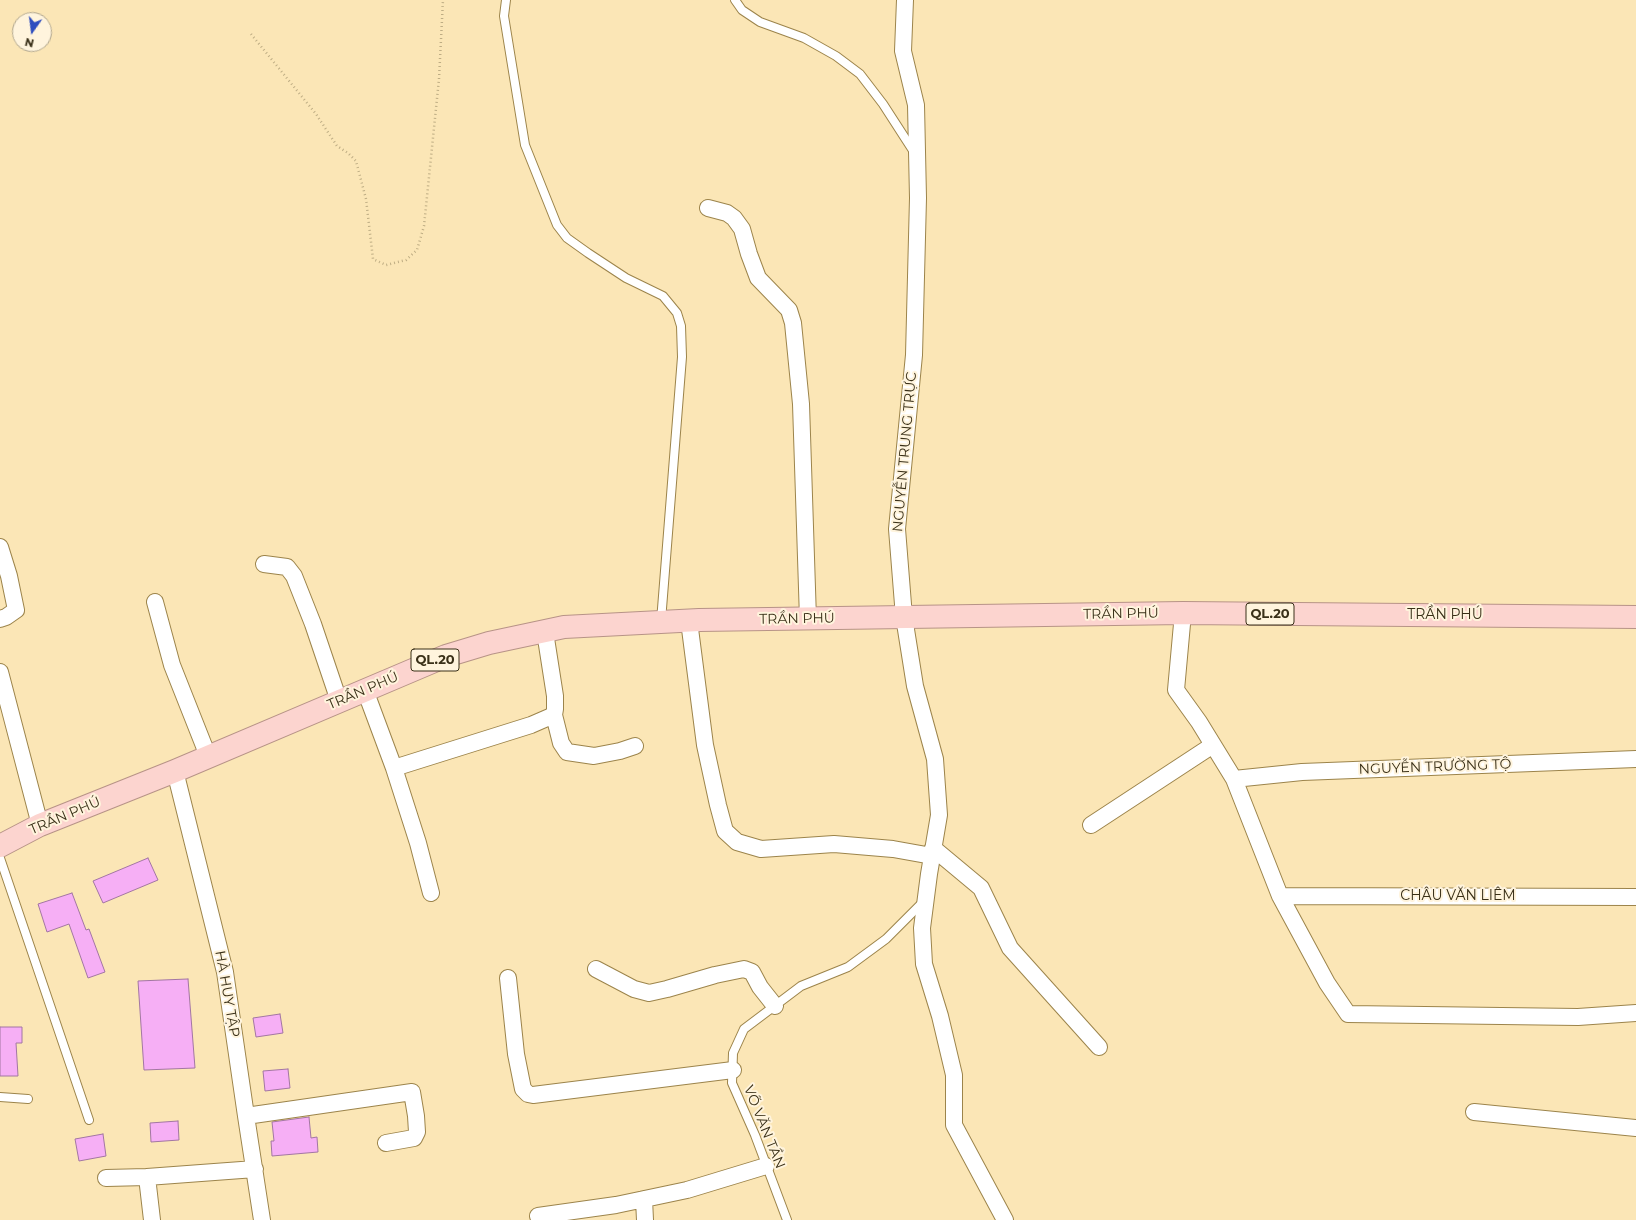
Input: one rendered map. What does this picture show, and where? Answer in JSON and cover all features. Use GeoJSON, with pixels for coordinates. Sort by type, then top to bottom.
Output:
{"type":"FeatureCollection","features":[{"type":"Feature","properties":{"kind":"highway","name":"TRẦN PHÚ"},"geometry":{"type":"LineString","coordinates":[[0,846],[40,825],[175,771],[446,656],[490,643],[564,627],[689,621],[1183,613],[1636,617]]}},
{"type":"Feature","properties":{"kind":"street","name":"NGUYỄN TRUNG TRỰC"},"geometry":{"type":"LineString","coordinates":[[905,0],[903,51],[916,105],[918,198],[914,355],[897,529],[904,617],[915,686],[935,759],[939,815],[932,852],[922,928],[924,964],[940,1016],[954,1075],[954,1125],[1005,1220]]}},
{"type":"Feature","properties":{"kind":"street"},"geometry":{"type":"LineString","coordinates":[[708,208],[727,213],[734,218],[742,229],[758,278],[789,310],[793,323],[801,404],[808,619]]}},
{"type":"Feature","properties":{"kind":"street"},"geometry":{"type":"LineString","coordinates":[[0,547],[9,576],[16,610],[0,619]]}},
{"type":"Feature","properties":{"kind":"street"},"geometry":{"type":"LineString","coordinates":[[264,564],[287,567],[294,576],[313,624],[339,701]]}},
{"type":"Feature","properties":{"kind":"street"},"geometry":{"type":"LineString","coordinates":[[154,602],[172,665],[208,756]]}},
{"type":"Feature","properties":{"kind":"street"},"geometry":{"type":"LineString","coordinates":[[1183,613],[1176,690],[1199,722],[1234,779],[1280,896],[1327,983],[1348,1014],[1578,1017],[1636,1013]]}},
{"type":"Feature","properties":{"kind":"street"},"geometry":{"type":"LineString","coordinates":[[689,621],[705,745],[725,831],[737,842],[761,849],[834,844],[932,852],[980,888],[1010,948],[1098,1048]]}},
{"type":"Feature","properties":{"kind":"street"},"geometry":{"type":"LineString","coordinates":[[545,632],[554,696],[554,715],[561,744],[567,752],[594,756],[620,751],[635,746]]}},
{"type":"Feature","properties":{"kind":"street"},"geometry":{"type":"LineString","coordinates":[[0,672],[40,825]]}},
{"type":"Feature","properties":{"kind":"street"},"geometry":{"type":"LineString","coordinates":[[365,690],[394,768],[418,843],[430,893]]}},
{"type":"Feature","properties":{"kind":"street"},"geometry":{"type":"LineString","coordinates":[[394,768],[531,725],[554,715]]}},
{"type":"Feature","properties":{"kind":"street"},"geometry":{"type":"LineString","coordinates":[[1091,825],[1213,745]]}},
{"type":"Feature","properties":{"kind":"street","name":"NGUYỄN TRƯỜNG TỘ"},"geometry":{"type":"LineString","coordinates":[[1234,779],[1302,772],[1636,759]]}},
{"type":"Feature","properties":{"kind":"street","name":"HÀ HUY TẬP"},"geometry":{"type":"LineString","coordinates":[[175,771],[226,972],[262,1220]]}},
{"type":"Feature","properties":{"kind":"street","name":"CHÂU VĂN LIÊM"},"geometry":{"type":"LineString","coordinates":[[1280,896],[1636,897]]}},
{"type":"Feature","properties":{"kind":"street"},"geometry":{"type":"LineString","coordinates":[[596,969],[634,990],[649,992],[667,989],[715,975],[744,969],[752,972],[760,987],[775,1006]]}},
{"type":"Feature","properties":{"kind":"street"},"geometry":{"type":"LineString","coordinates":[[508,978],[516,1054],[523,1089],[528,1094],[533,1095],[733,1070]]}},
{"type":"Feature","properties":{"kind":"street"},"geometry":{"type":"LineString","coordinates":[[246,1116],[412,1092],[417,1132],[414,1138],[386,1143]]}},
{"type":"Feature","properties":{"kind":"street"},"geometry":{"type":"LineString","coordinates":[[1474,1112],[1636,1128]]}},
{"type":"Feature","properties":{"kind":"street"},"geometry":{"type":"LineString","coordinates":[[538,1216],[616,1205],[687,1190],[766,1166]]}},
{"type":"Feature","properties":{"kind":"street"},"geometry":{"type":"LineString","coordinates":[[106,1178],[147,1177],[255,1169]]}},
{"type":"Feature","properties":{"kind":"street"},"geometry":{"type":"LineString","coordinates":[[147,1177],[152,1220]]}},
{"type":"Feature","properties":{"kind":"street"},"geometry":{"type":"LineString","coordinates":[[644,1199],[645,1220]]}},
{"type":"Feature","properties":{"kind":"lane"},"geometry":{"type":"LineString","coordinates":[[506,0],[504,16],[525,145],[557,225],[567,238],[588,253],[626,278],[663,296],[677,313],[681,326],[682,357],[661,622]]}},
{"type":"Feature","properties":{"kind":"lane"},"geometry":{"type":"LineString","coordinates":[[735,0],[742,10],[760,22],[804,38],[836,56],[860,74],[883,104],[917,156]]}},
{"type":"Feature","properties":{"kind":"lane"},"geometry":{"type":"LineString","coordinates":[[0,858],[89,1120]]}},
{"type":"Feature","properties":{"kind":"lane","name":"VÕ VĂN TẦN"},"geometry":{"type":"LineString","coordinates":[[787,1220],[732,1083],[733,1053],[744,1029],[801,986],[848,967],[886,939],[925,900]]}},
{"type":"Feature","properties":{"kind":"lane"},"geometry":{"type":"LineString","coordinates":[[0,1097],[28,1099]]}},
{"type":"Feature","properties":{"kind":"path"},"geometry":{"type":"LineString","coordinates":[[251,34],[316,114],[337,146],[348,153],[356,161],[366,199],[373,259],[386,265],[406,260],[417,250],[424,226],[439,79],[443,0]]}},
{"type":"Feature","properties":{"kind":"building"},"geometry":{"type":"Polygon","coordinates":[[[148,858],[158,880],[103,903],[93,881],[148,858]]]}},
{"type":"Feature","properties":{"kind":"building"},"geometry":{"type":"Polygon","coordinates":[[[72,893],[86,930],[89,929],[105,972],[88,978],[69,924],[47,932],[38,904],[72,893]]]}},
{"type":"Feature","properties":{"kind":"building"},"geometry":{"type":"Polygon","coordinates":[[[188,979],[195,1068],[144,1070],[138,981],[188,979]]]}},
{"type":"Feature","properties":{"kind":"building"},"geometry":{"type":"Polygon","coordinates":[[[280,1014],[283,1033],[256,1037],[253,1018],[280,1014]]]}},
{"type":"Feature","properties":{"kind":"building"},"geometry":{"type":"Polygon","coordinates":[[[0,1027],[22,1027],[22,1043],[16,1043],[18,1076],[0,1076],[0,1027]]]}},
{"type":"Feature","properties":{"kind":"building"},"geometry":{"type":"Polygon","coordinates":[[[288,1069],[290,1088],[265,1091],[263,1071],[288,1069]]]}},
{"type":"Feature","properties":{"kind":"building"},"geometry":{"type":"Polygon","coordinates":[[[309,1117],[311,1138],[317,1137],[318,1152],[272,1156],[271,1141],[274,1141],[272,1122],[309,1117]]]}},
{"type":"Feature","properties":{"kind":"building"},"geometry":{"type":"Polygon","coordinates":[[[178,1121],[179,1140],[151,1142],[150,1123],[178,1121]]]}},
{"type":"Feature","properties":{"kind":"building"},"geometry":{"type":"Polygon","coordinates":[[[103,1134],[106,1156],[79,1161],[75,1139],[103,1134]]]}}]}
